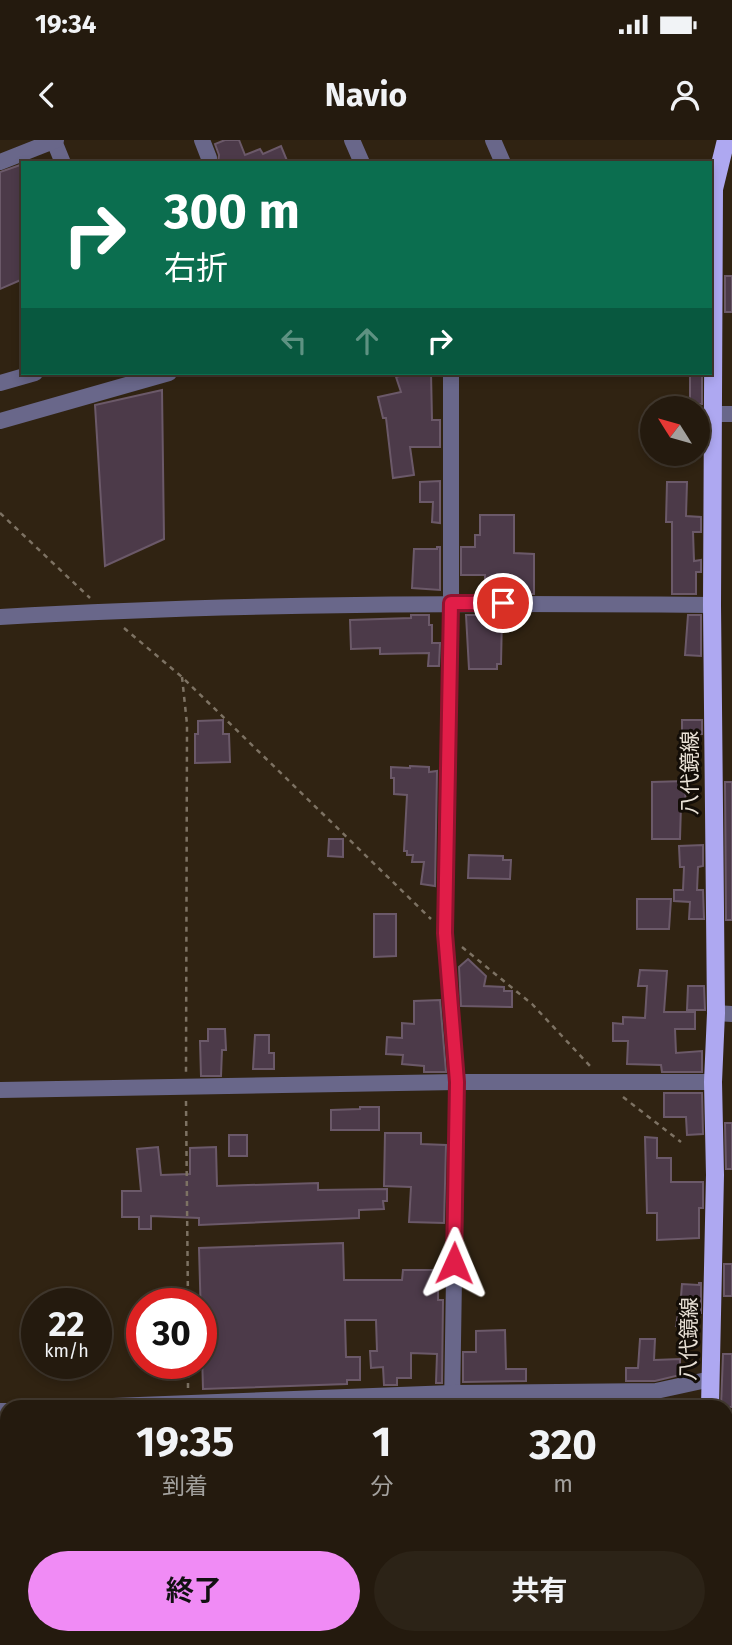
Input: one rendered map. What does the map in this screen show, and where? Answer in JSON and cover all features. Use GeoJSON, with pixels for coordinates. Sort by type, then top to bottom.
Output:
{"type":"FeatureCollection","features":[{"type":"Feature","properties":{"kind":"main road","name":"八代鏡線"},"geometry":{"type":"LineString","coordinates":[[710,1400],[715,1175],[713,1082],[724,1013],[712,605],[712,189],[726,140]]}},
{"type":"Feature","properties":{"kind":"street"},"geometry":{"type":"LineString","coordinates":[[0,162],[53,140],[62,161]]}},
{"type":"Feature","properties":{"kind":"street"},"geometry":{"type":"LineString","coordinates":[[202,140],[209,158]]}},
{"type":"Feature","properties":{"kind":"street"},"geometry":{"type":"LineString","coordinates":[[352,140],[361,161]]}},
{"type":"Feature","properties":{"kind":"street"},"geometry":{"type":"LineString","coordinates":[[493,140],[502,161]]}},
{"type":"Feature","properties":{"kind":"street"},"geometry":{"type":"LineString","coordinates":[[0,383],[28,375]]}},
{"type":"Feature","properties":{"kind":"street"},"geometry":{"type":"LineString","coordinates":[[0,421],[162,375]]}},
{"type":"Feature","properties":{"kind":"street"},"geometry":{"type":"LineString","coordinates":[[451,375],[451,603],[445,933],[457,1082],[452,1400],[656,1391],[710,1379]]}},
{"type":"Feature","properties":{"kind":"street"},"geometry":{"type":"LineString","coordinates":[[712,414],[732,414]]}},
{"type":"Feature","properties":{"kind":"street"},"geometry":{"type":"LineString","coordinates":[[0,617],[104,611],[451,603],[712,605]]}},
{"type":"Feature","properties":{"kind":"street"},"geometry":{"type":"LineString","coordinates":[[0,1090],[457,1082],[713,1082]]}},
{"type":"Feature","properties":{"kind":"path"},"geometry":{"type":"LineString","coordinates":[[0,513],[104,611]]}},
{"type":"Feature","properties":{"kind":"path"},"geometry":{"type":"LineString","coordinates":[[124,627],[182,677],[445,933],[532,1004],[605,1083],[681,1142]]}},
{"type":"Feature","properties":{"kind":"path"},"geometry":{"type":"LineString","coordinates":[[182,677],[187,724],[188,1288]]}},
{"type":"Feature","properties":{"kind":"path"},"geometry":{"type":"LineString","coordinates":[[188,1379],[188,1400]]}},
{"type":"Feature","properties":{"kind":"building"},"geometry":{"type":"Polygon","coordinates":[[[225,140],[239,140],[245,155],[260,149],[263,154],[281,146],[287,161],[218,161],[215,144],[225,140]]]}},
{"type":"Feature","properties":{"kind":"building"},"geometry":{"type":"Polygon","coordinates":[[[21,165],[21,280],[0,289],[0,172],[21,165]]]}},
{"type":"Feature","properties":{"kind":"building"},"geometry":{"type":"Polygon","coordinates":[[[725,276],[732,276],[732,312],[725,312],[725,276]]]}},
{"type":"Feature","properties":{"kind":"building"},"geometry":{"type":"Polygon","coordinates":[[[431,375],[432,420],[440,420],[440,447],[410,447],[414,475],[393,478],[386,418],[383,418],[378,397],[401,392],[396,377],[431,375]]]}},
{"type":"Feature","properties":{"kind":"building"},"geometry":{"type":"Polygon","coordinates":[[[690,375],[702,375],[702,396],[690,396],[690,375]]]}},
{"type":"Feature","properties":{"kind":"building"},"geometry":{"type":"Polygon","coordinates":[[[162,390],[164,539],[105,566],[95,405],[162,390]]]}},
{"type":"Feature","properties":{"kind":"building"},"geometry":{"type":"Polygon","coordinates":[[[440,481],[440,523],[432,522],[433,502],[420,502],[420,482],[440,481]]]}},
{"type":"Feature","properties":{"kind":"building"},"geometry":{"type":"Polygon","coordinates":[[[667,482],[687,482],[686,516],[701,517],[701,532],[693,532],[694,561],[701,560],[701,572],[696,572],[696,594],[672,594],[672,522],[666,522],[667,482]]]}},
{"type":"Feature","properties":{"kind":"building"},"geometry":{"type":"Polygon","coordinates":[[[480,515],[514,515],[514,553],[534,554],[534,594],[485,594],[485,575],[461,575],[461,547],[475,547],[475,535],[480,535],[480,515]]]}},
{"type":"Feature","properties":{"kind":"building"},"geometry":{"type":"Polygon","coordinates":[[[440,547],[440,590],[412,588],[414,549],[440,547]]]}},
{"type":"Feature","properties":{"kind":"building"},"geometry":{"type":"Polygon","coordinates":[[[411,615],[429,615],[432,643],[440,643],[439,666],[428,666],[429,653],[380,654],[380,648],[351,649],[350,620],[411,618],[411,615]]]}},
{"type":"Feature","properties":{"kind":"building"},"geometry":{"type":"Polygon","coordinates":[[[466,615],[502,615],[501,664],[497,664],[497,669],[469,669],[466,615]]]}},
{"type":"Feature","properties":{"kind":"building"},"geometry":{"type":"Polygon","coordinates":[[[688,615],[701,615],[701,656],[685,655],[688,615]]]}},
{"type":"Feature","properties":{"kind":"building"},"geometry":{"type":"Polygon","coordinates":[[[223,720],[223,734],[229,734],[230,762],[195,763],[198,721],[223,720]]]}},
{"type":"Feature","properties":{"kind":"building"},"geometry":{"type":"Polygon","coordinates":[[[682,720],[702,720],[702,734],[682,734],[682,720]]]}},
{"type":"Feature","properties":{"kind":"building"},"geometry":{"type":"Polygon","coordinates":[[[391,767],[429,767],[429,772],[437,771],[435,886],[421,884],[424,862],[412,862],[413,855],[407,855],[407,851],[404,851],[407,795],[394,794],[391,767]]]}},
{"type":"Feature","properties":{"kind":"building"},"geometry":{"type":"Polygon","coordinates":[[[686,781],[685,805],[681,805],[680,839],[652,839],[652,782],[686,781]]]}},
{"type":"Feature","properties":{"kind":"building"},"geometry":{"type":"Polygon","coordinates":[[[725,782],[732,782],[732,920],[726,920],[725,782]]]}},
{"type":"Feature","properties":{"kind":"building"},"geometry":{"type":"Polygon","coordinates":[[[329,839],[343,839],[343,857],[328,856],[329,839]]]}},
{"type":"Feature","properties":{"kind":"building"},"geometry":{"type":"Polygon","coordinates":[[[703,845],[703,866],[698,867],[697,890],[703,890],[704,919],[689,919],[690,902],[674,901],[674,890],[683,890],[684,867],[680,867],[679,846],[703,845]]]}},
{"type":"Feature","properties":{"kind":"building"},"geometry":{"type":"Polygon","coordinates":[[[469,855],[503,856],[503,860],[511,860],[510,879],[468,878],[469,855]]]}},
{"type":"Feature","properties":{"kind":"building"},"geometry":{"type":"Polygon","coordinates":[[[637,899],[671,899],[669,929],[637,929],[637,899]]]}},
{"type":"Feature","properties":{"kind":"building"},"geometry":{"type":"Polygon","coordinates":[[[374,914],[396,914],[396,956],[374,957],[374,914]]]}},
{"type":"Feature","properties":{"kind":"building"},"geometry":{"type":"Polygon","coordinates":[[[468,959],[486,976],[484,986],[504,987],[504,991],[512,991],[512,1007],[461,1006],[459,967],[468,959]]]}},
{"type":"Feature","properties":{"kind":"building"},"geometry":{"type":"Polygon","coordinates":[[[640,970],[667,971],[664,1012],[695,1012],[695,1029],[675,1029],[676,1053],[702,1051],[702,1072],[662,1072],[661,1065],[627,1064],[628,1041],[613,1041],[613,1023],[623,1024],[623,1017],[645,1018],[647,986],[638,986],[640,970]]]}},
{"type":"Feature","properties":{"kind":"building"},"geometry":{"type":"Polygon","coordinates":[[[688,986],[704,986],[705,1010],[687,1010],[688,986]]]}},
{"type":"Feature","properties":{"kind":"building"},"geometry":{"type":"Polygon","coordinates":[[[440,1000],[446,1072],[424,1072],[424,1066],[402,1064],[403,1055],[386,1054],[387,1037],[402,1038],[402,1023],[414,1024],[414,1001],[440,1000]]]}},
{"type":"Feature","properties":{"kind":"building"},"geometry":{"type":"Polygon","coordinates":[[[208,1029],[225,1029],[226,1050],[222,1050],[221,1076],[201,1076],[200,1041],[208,1041],[208,1029]]]}},
{"type":"Feature","properties":{"kind":"building"},"geometry":{"type":"Polygon","coordinates":[[[255,1035],[269,1035],[269,1053],[274,1053],[274,1069],[253,1069],[255,1035]]]}},
{"type":"Feature","properties":{"kind":"building"},"geometry":{"type":"Polygon","coordinates":[[[664,1093],[702,1093],[703,1134],[687,1135],[686,1117],[664,1117],[664,1093]]]}},
{"type":"Feature","properties":{"kind":"building"},"geometry":{"type":"Polygon","coordinates":[[[379,1107],[379,1130],[331,1130],[331,1110],[379,1107]]]}},
{"type":"Feature","properties":{"kind":"building"},"geometry":{"type":"Polygon","coordinates":[[[725,1123],[732,1123],[732,1169],[726,1169],[725,1123]]]}},
{"type":"Feature","properties":{"kind":"building"},"geometry":{"type":"Polygon","coordinates":[[[385,1133],[421,1133],[421,1144],[446,1145],[444,1223],[409,1222],[411,1187],[384,1186],[385,1133]]]}},
{"type":"Feature","properties":{"kind":"building"},"geometry":{"type":"Polygon","coordinates":[[[229,1135],[247,1135],[247,1156],[229,1156],[229,1135]]]}},
{"type":"Feature","properties":{"kind":"building"},"geometry":{"type":"Polygon","coordinates":[[[645,1137],[657,1138],[657,1158],[671,1158],[671,1182],[703,1182],[703,1208],[699,1208],[699,1238],[657,1240],[657,1213],[647,1213],[645,1137]]]}},
{"type":"Feature","properties":{"kind":"building"},"geometry":{"type":"Polygon","coordinates":[[[158,1147],[161,1175],[190,1174],[190,1148],[216,1147],[217,1186],[318,1183],[318,1190],[387,1189],[387,1201],[383,1201],[384,1209],[359,1210],[359,1218],[199,1225],[199,1218],[151,1216],[151,1229],[139,1229],[139,1217],[122,1217],[122,1191],[141,1191],[137,1149],[158,1147]]]}},
{"type":"Feature","properties":{"kind":"building"},"geometry":{"type":"Polygon","coordinates":[[[343,1243],[344,1280],[402,1280],[403,1270],[438,1270],[438,1300],[443,1300],[442,1383],[436,1383],[437,1354],[411,1353],[411,1378],[397,1378],[397,1385],[384,1385],[383,1367],[371,1368],[370,1351],[377,1351],[376,1320],[345,1320],[346,1357],[360,1357],[360,1380],[347,1380],[347,1384],[203,1389],[203,1379],[217,1379],[217,1288],[200,1288],[199,1248],[343,1243]]]}},
{"type":"Feature","properties":{"kind":"building"},"geometry":{"type":"Polygon","coordinates":[[[724,1264],[732,1264],[732,1296],[724,1296],[724,1264]]]}},
{"type":"Feature","properties":{"kind":"building"},"geometry":{"type":"Polygon","coordinates":[[[699,1283],[701,1313],[691,1312],[689,1327],[676,1326],[682,1284],[699,1283]]]}},
{"type":"Feature","properties":{"kind":"building"},"geometry":{"type":"Polygon","coordinates":[[[505,1330],[506,1369],[526,1369],[526,1381],[463,1382],[463,1352],[476,1352],[476,1331],[505,1330]]]}},
{"type":"Feature","properties":{"kind":"building"},"geometry":{"type":"Polygon","coordinates":[[[640,1339],[655,1339],[654,1360],[680,1359],[680,1375],[655,1381],[626,1381],[626,1368],[638,1368],[640,1339]]]}},
{"type":"Feature","properties":{"kind":"building"},"geometry":{"type":"Polygon","coordinates":[[[723,1354],[732,1354],[732,1400],[721,1400],[723,1354]]]}},
{"type":"Feature","properties":{"kind":"route"},"geometry":{"type":"LineString","coordinates":[[454,1263],[457,1082],[445,933],[451,603],[503,603]]}}]}
